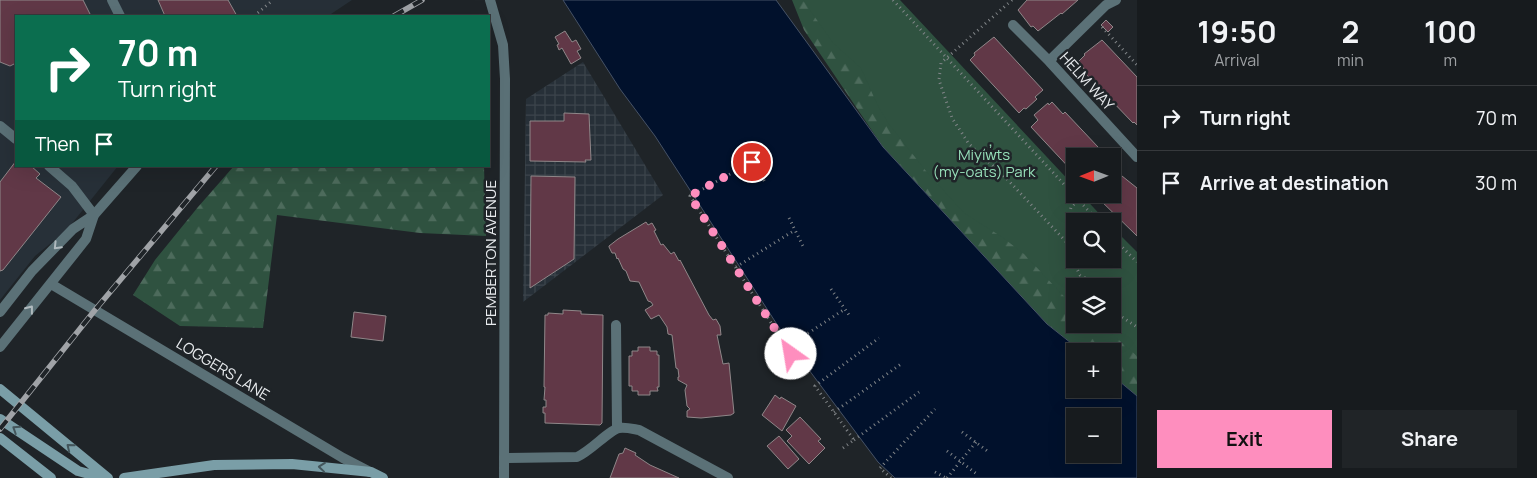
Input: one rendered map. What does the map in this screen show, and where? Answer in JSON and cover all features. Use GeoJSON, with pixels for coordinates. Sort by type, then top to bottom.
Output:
{"type":"FeatureCollection","features":[{"type":"Feature","properties":{"kind":"street"},"geometry":{"type":"LineString","coordinates":[[112,0],[120,15]]}},
{"type":"Feature","properties":{"kind":"street","name":"PEMBERTON AVENUE"},"geometry":{"type":"LineString","coordinates":[[490,0],[503,44],[505,79],[504,478]]}},
{"type":"Feature","properties":{"kind":"street"},"geometry":{"type":"LineString","coordinates":[[1048,61],[1106,5],[1116,0]]}},
{"type":"Feature","properties":{"kind":"street","name":"HELM WAY"},"geometry":{"type":"LineString","coordinates":[[1013,25],[1137,157]]}},
{"type":"Feature","properties":{"kind":"street"},"geometry":{"type":"LineString","coordinates":[[0,126],[15,138]]}},
{"type":"Feature","properties":{"kind":"street"},"geometry":{"type":"LineString","coordinates":[[50,167],[72,186],[94,215]]}},
{"type":"Feature","properties":{"kind":"street"},"geometry":{"type":"LineString","coordinates":[[0,312],[32,271],[73,229],[94,215],[136,167]]}},
{"type":"Feature","properties":{"kind":"street"},"geometry":{"type":"LineString","coordinates":[[0,347],[86,239],[94,215]]}},
{"type":"Feature","properties":{"kind":"street","name":"LOGGERS LANE"},"geometry":{"type":"LineString","coordinates":[[51,284],[343,458],[383,478]]}},
{"type":"Feature","properties":{"kind":"street"},"geometry":{"type":"LineString","coordinates":[[616,325],[617,428]]}},
{"type":"Feature","properties":{"kind":"street"},"geometry":{"type":"LineString","coordinates":[[0,389],[108,478]]}},
{"type":"Feature","properties":{"kind":"street"},"geometry":{"type":"LineString","coordinates":[[0,419],[78,471],[104,478]]}},
{"type":"Feature","properties":{"kind":"street"},"geometry":{"type":"LineString","coordinates":[[504,458],[578,457],[586,453],[617,428],[639,430],[728,478]]}},
{"type":"Feature","properties":{"kind":"street"},"geometry":{"type":"LineString","coordinates":[[0,438],[51,478]]}},
{"type":"Feature","properties":{"kind":"street"},"geometry":{"type":"LineString","coordinates":[[124,478],[214,465],[292,464],[370,472]]}},
{"type":"Feature","properties":{"kind":"path"},"geometry":{"type":"LineString","coordinates":[[255,15],[273,0]]}},
{"type":"Feature","properties":{"kind":"path"},"geometry":{"type":"LineString","coordinates":[[893,0],[1066,187]]}},
{"type":"Feature","properties":{"kind":"path"},"geometry":{"type":"LineString","coordinates":[[1012,0],[941,63],[939,80],[952,118],[969,144],[1006,178],[1066,242]]}},
{"type":"Feature","properties":{"kind":"path"},"geometry":{"type":"LineString","coordinates":[[1099,24],[1137,65]]}},
{"type":"Feature","properties":{"kind":"path"},"geometry":{"type":"LineString","coordinates":[[749,154],[766,184]]}},
{"type":"Feature","properties":{"kind":"path"},"geometry":{"type":"LineString","coordinates":[[752,162],[690,196],[791,354],[777,364]]}},
{"type":"Feature","properties":{"kind":"path"},"geometry":{"type":"LineString","coordinates":[[1081,203],[1090,213]]}},
{"type":"Feature","properties":{"kind":"path"},"geometry":{"type":"LineString","coordinates":[[789,218],[804,248]]}},
{"type":"Feature","properties":{"kind":"path"},"geometry":{"type":"LineString","coordinates":[[736,267],[795,230]]}},
{"type":"Feature","properties":{"kind":"path"},"geometry":{"type":"LineString","coordinates":[[1121,246],[1137,262]]}},
{"type":"Feature","properties":{"kind":"path"},"geometry":{"type":"LineString","coordinates":[[1077,268],[1080,275],[1085,278]]}},
{"type":"Feature","properties":{"kind":"path"},"geometry":{"type":"LineString","coordinates":[[831,289],[849,315]]}},
{"type":"Feature","properties":{"kind":"path"},"geometry":{"type":"LineString","coordinates":[[787,347],[844,309]]}},
{"type":"Feature","properties":{"kind":"path"},"geometry":{"type":"LineString","coordinates":[[1121,315],[1137,327]]}},
{"type":"Feature","properties":{"kind":"path"},"geometry":{"type":"LineString","coordinates":[[854,440],[815,386],[879,338]]}},
{"type":"Feature","properties":{"kind":"path"},"geometry":{"type":"LineString","coordinates":[[834,412],[901,364]]}},
{"type":"Feature","properties":{"kind":"path"},"geometry":{"type":"LineString","coordinates":[[843,448],[919,392]]}},
{"type":"Feature","properties":{"kind":"path"},"geometry":{"type":"LineString","coordinates":[[891,478],[880,468],[935,409]]}},
{"type":"Feature","properties":{"kind":"path"},"geometry":{"type":"LineString","coordinates":[[962,432],[990,453]]}},
{"type":"Feature","properties":{"kind":"path"},"geometry":{"type":"LineString","coordinates":[[935,472],[946,478],[976,442]]}},
{"type":"Feature","properties":{"kind":"path"},"geometry":{"type":"LineString","coordinates":[[947,451],[978,475]]}},
{"type":"Feature","properties":{"kind":"shaded area"},"geometry":{"type":"Polygon","coordinates":[[[0,0],[352,0],[330,15],[15,15],[15,167],[117,167],[66,231],[35,256],[0,300],[0,0]]]}},
{"type":"Feature","properties":{"kind":"shaded area"},"geometry":{"type":"Polygon","coordinates":[[[583,62],[663,195],[523,302],[526,99],[583,62]]]}},
{"type":"Feature","properties":{"kind":"green space"},"geometry":{"type":"Polygon","coordinates":[[[792,0],[809,0],[1068,278],[1066,278],[1066,333],[1118,333],[1137,354],[1137,396],[1121,383],[1121,343],[1071,343],[1047,324],[883,147],[804,30],[792,0]]]}},
{"type":"Feature","properties":{"kind":"green space","name":"Miyíw̓ts (my-oats) Park"},"geometry":{"type":"Polygon","coordinates":[[[803,0],[900,0],[1066,177],[1066,203],[1089,203],[1099,213],[1066,213],[1066,268],[1121,268],[1121,236],[1137,252],[1137,356],[1111,333],[1121,333],[1121,278],[1066,278],[1066,298],[1024,254],[1002,237],[964,213],[926,171],[888,123],[877,104],[861,68],[833,43],[803,0]]]}},
{"type":"Feature","properties":{"kind":"green space"},"geometry":{"type":"Polygon","coordinates":[[[233,167],[484,167],[486,236],[420,233],[277,215],[263,328],[180,326],[133,295],[155,260],[233,167]]]}},
{"type":"Feature","properties":{"kind":"water"},"geometry":{"type":"Polygon","coordinates":[[[563,0],[776,0],[883,147],[1047,324],[1071,343],[1066,343],[1066,398],[1121,398],[1121,383],[1137,396],[1137,478],[895,478],[878,462],[791,346],[655,136],[620,89],[563,0]]]}},
{"type":"Feature","properties":{"kind":"building"},"geometry":{"type":"Polygon","coordinates":[[[0,0],[83,0],[90,15],[15,15],[15,64],[10,66],[0,62],[0,0]]]}},
{"type":"Feature","properties":{"kind":"building"},"geometry":{"type":"Polygon","coordinates":[[[158,0],[228,0],[236,15],[165,15],[158,0]]]}},
{"type":"Feature","properties":{"kind":"building"},"geometry":{"type":"Polygon","coordinates":[[[1027,0],[1078,0],[1038,31],[1033,26],[1031,27],[1018,10],[1027,0]]]}},
{"type":"Feature","properties":{"kind":"building"},"geometry":{"type":"Polygon","coordinates":[[[1106,20],[1113,27],[1108,32],[1101,25],[1106,20]]]}},
{"type":"Feature","properties":{"kind":"building"},"geometry":{"type":"Polygon","coordinates":[[[565,31],[572,42],[576,40],[581,49],[577,51],[581,58],[571,64],[562,48],[559,50],[557,45],[559,44],[555,37],[565,31]]]}},
{"type":"Feature","properties":{"kind":"building"},"geometry":{"type":"Polygon","coordinates":[[[994,37],[1043,90],[1035,97],[1037,99],[1019,113],[970,60],[975,55],[974,53],[994,37]]]}},
{"type":"Feature","properties":{"kind":"building"},"geometry":{"type":"Polygon","coordinates":[[[1102,40],[1137,77],[1137,125],[1083,71],[1085,70],[1078,62],[1084,54],[1102,40]]]}},
{"type":"Feature","properties":{"kind":"building"},"geometry":{"type":"Polygon","coordinates":[[[1052,102],[1063,114],[1065,112],[1098,147],[1066,148],[1066,164],[1031,127],[1038,120],[1034,115],[1048,103],[1049,105],[1052,102]]]}},
{"type":"Feature","properties":{"kind":"building"},"geometry":{"type":"Polygon","coordinates":[[[564,113],[589,114],[591,160],[585,160],[586,162],[530,161],[530,121],[564,121],[564,113]]]}},
{"type":"Feature","properties":{"kind":"building"},"geometry":{"type":"Polygon","coordinates":[[[15,162],[15,167],[32,167],[40,174],[36,178],[61,197],[3,270],[0,271],[0,182],[15,162]]]}},
{"type":"Feature","properties":{"kind":"building"},"geometry":{"type":"Polygon","coordinates":[[[1121,175],[1137,188],[1137,236],[1121,220],[1121,213],[1113,213],[1103,203],[1121,203],[1121,175]]]}},
{"type":"Feature","properties":{"kind":"building"},"geometry":{"type":"Polygon","coordinates":[[[531,176],[575,177],[574,259],[530,288],[531,176]]]}},
{"type":"Feature","properties":{"kind":"building"},"geometry":{"type":"Polygon","coordinates":[[[646,222],[648,225],[652,223],[661,245],[663,244],[671,254],[674,252],[680,260],[709,315],[713,320],[716,319],[720,326],[721,335],[717,335],[723,364],[729,363],[734,413],[731,415],[701,418],[687,417],[687,411],[690,409],[687,406],[685,390],[687,385],[678,380],[672,335],[668,334],[667,327],[659,315],[651,319],[645,310],[653,305],[648,301],[639,282],[630,281],[615,253],[612,253],[609,247],[618,239],[646,222]]]}},
{"type":"Feature","properties":{"kind":"building"},"geometry":{"type":"Polygon","coordinates":[[[563,310],[581,311],[581,314],[603,315],[602,423],[600,425],[545,423],[543,407],[546,407],[546,400],[544,400],[545,315],[548,315],[548,313],[563,314],[563,310]]]}},
{"type":"Feature","properties":{"kind":"building"},"geometry":{"type":"Polygon","coordinates":[[[354,312],[386,316],[383,341],[351,337],[354,312]]]}},
{"type":"Feature","properties":{"kind":"building"},"geometry":{"type":"Polygon","coordinates":[[[638,347],[650,347],[650,351],[657,351],[657,355],[659,355],[659,387],[657,387],[658,391],[650,391],[650,395],[638,395],[638,391],[632,391],[632,386],[629,386],[629,356],[632,356],[632,351],[638,351],[638,347]]]}},
{"type":"Feature","properties":{"kind":"building"},"geometry":{"type":"Polygon","coordinates":[[[775,395],[796,406],[782,431],[762,415],[775,395]]]}},
{"type":"Feature","properties":{"kind":"building"},"geometry":{"type":"Polygon","coordinates":[[[800,417],[821,439],[818,441],[825,448],[809,464],[787,441],[792,436],[786,430],[800,417]]]}},
{"type":"Feature","properties":{"kind":"building"},"geometry":{"type":"Polygon","coordinates":[[[779,436],[799,459],[788,469],[767,446],[779,436]]]}},
{"type":"Feature","properties":{"kind":"building"},"geometry":{"type":"Polygon","coordinates":[[[625,448],[636,453],[635,455],[650,465],[679,478],[610,478],[619,454],[623,453],[625,448]]]}},
{"type":"Feature","properties":{"kind":"railway"},"geometry":{"type":"LineString","coordinates":[[396,15],[422,0]]}},
{"type":"Feature","properties":{"kind":"railway"},"geometry":{"type":"LineString","coordinates":[[0,429],[95,310],[215,167]]}},
{"type":"Feature","properties":{"kind":"route"},"geometry":{"type":"LineString","coordinates":[[752,162],[690,196],[791,354]]}}]}
